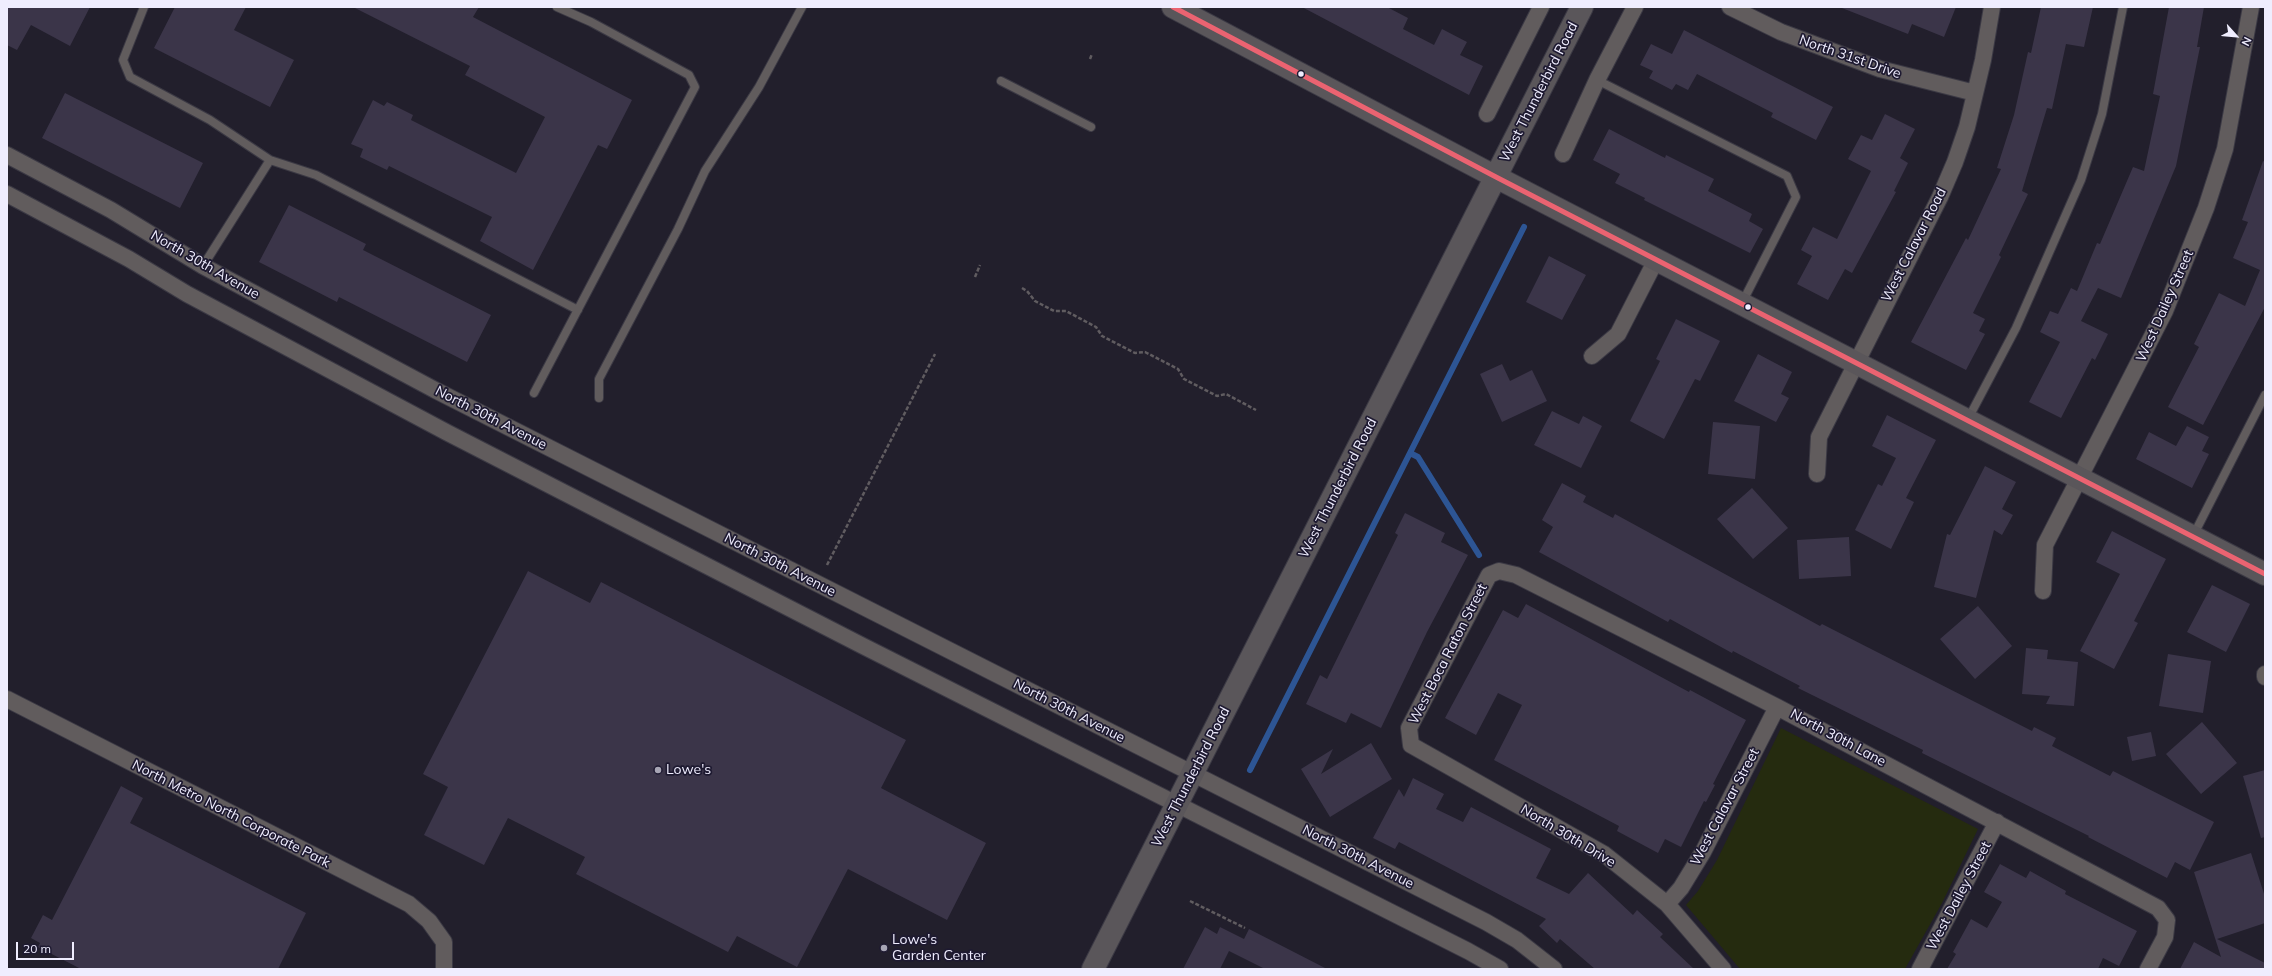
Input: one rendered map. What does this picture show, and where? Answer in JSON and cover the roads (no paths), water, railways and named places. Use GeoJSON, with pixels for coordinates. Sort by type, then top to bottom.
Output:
{"type":"FeatureCollection","features":[{"type":"Feature","properties":{"kind":"street"},"geometry":{"type":"LineString","coordinates":[[1173,7],[1496,177],[1657,258],[2265,574]]}},
{"type":"Feature","properties":{"kind":"street"},"geometry":{"type":"LineString","coordinates":[[1487,114],[1541,7]]}},
{"type":"Feature","properties":{"kind":"street","name":"West Thunderbird Road"},"geometry":{"type":"LineString","coordinates":[[1093,969],[1582,7]]}},
{"type":"Feature","properties":{"kind":"street"},"geometry":{"type":"LineString","coordinates":[[1563,154],[1597,80],[1634,7]]}},
{"type":"Feature","properties":{"kind":"street","name":"North 31st Drive"},"geometry":{"type":"LineString","coordinates":[[1730,7],[1781,32],[1880,69],[1975,94]]}},
{"type":"Feature","properties":{"kind":"street","name":"West Calavar Road"},"geometry":{"type":"LineString","coordinates":[[1817,474],[1819,436],[1855,362],[1940,197],[1957,155],[1975,94],[1992,7]]}},
{"type":"Feature","properties":{"kind":"street","name":"West Dailey Street"},"geometry":{"type":"LineString","coordinates":[[2043,590],[2045,545],[2165,311],[2199,228],[2226,149],[2251,7]]}},
{"type":"Feature","properties":{"kind":"street","name":"North 30th Avenue"},"geometry":{"type":"LineString","coordinates":[[7,155],[111,210],[203,266],[434,390],[1486,922],[1517,940],[1554,969]]}},
{"type":"Feature","properties":{"kind":"street"},"geometry":{"type":"LineString","coordinates":[[7,194],[129,259],[187,294],[448,432],[863,646],[1468,950],[1500,969]]}},
{"type":"Feature","properties":{"kind":"street"},"geometry":{"type":"LineString","coordinates":[[1592,356],[1618,334],[1657,258]]}},
{"type":"Feature","properties":{"kind":"street","name":"North 30th Lane"},"geometry":{"type":"LineString","coordinates":[[1499,571],[1516,574],[1777,706],[2158,908],[2167,920],[2165,937],[2148,969]]}},
{"type":"Feature","properties":{"kind":"street","name":"West Boca Raton Street"},"geometry":{"type":"LineString","coordinates":[[1410,745],[1409,728],[1489,575],[1499,571]]}},
{"type":"Feature","properties":{"kind":"street","name":"North Metro North Corporate Park"},"geometry":{"type":"LineString","coordinates":[[7,700],[408,904],[429,921],[444,942],[444,969]]}},
{"type":"Feature","properties":{"kind":"street","name":"West Calavar Street"},"geometry":{"type":"LineString","coordinates":[[1667,904],[1681,888],[1703,852],[1777,706]]}},
{"type":"Feature","properties":{"kind":"street","name":"North 30th Drive"},"geometry":{"type":"LineString","coordinates":[[1410,745],[1604,854],[1667,904],[1723,969]]}},
{"type":"Feature","properties":{"kind":"street","name":"West Dailey Street"},"geometry":{"type":"LineString","coordinates":[[1920,969],[1998,822]]}},
{"type":"Feature","properties":{"kind":"lane"},"geometry":{"type":"LineString","coordinates":[[144,7],[123,60],[130,77],[210,120],[270,160],[316,175],[578,310]]}},
{"type":"Feature","properties":{"kind":"lane"},"geometry":{"type":"LineString","coordinates":[[534,393],[695,88],[689,75],[591,22],[557,7]]}},
{"type":"Feature","properties":{"kind":"lane"},"geometry":{"type":"LineString","coordinates":[[599,398],[599,379],[678,229],[705,172],[759,87],[802,7]]}},
{"type":"Feature","properties":{"kind":"lane"},"geometry":{"type":"LineString","coordinates":[[1968,420],[2016,328],[2081,180],[2102,114],[2123,7]]}},
{"type":"Feature","properties":{"kind":"lane"},"geometry":{"type":"LineString","coordinates":[[1597,80],[1787,176],[1796,197],[1742,303]]}},
{"type":"Feature","properties":{"kind":"lane"},"geometry":{"type":"LineString","coordinates":[[1001,81],[1091,127]]}},
{"type":"Feature","properties":{"kind":"lane"},"geometry":{"type":"LineString","coordinates":[[203,266],[270,160]]}},
{"type":"Feature","properties":{"kind":"lane"},"geometry":{"type":"LineString","coordinates":[[2193,537],[2265,395]]}},
{"type":"Feature","properties":{"kind":"waterway"},"geometry":{"type":"LineString","coordinates":[[1250,770],[1524,227]]}},
{"type":"Feature","properties":{"kind":"waterway"},"geometry":{"type":"LineString","coordinates":[[1410,453],[1418,457],[1479,555]]}},
{"type":"Feature","properties":{"kind":"place","name":"Lowe's"},"geometry":{"type":"Point","coordinates":[658,770]}},
{"type":"Feature","properties":{"kind":"place","name":"Lowe's Garden Center"},"geometry":{"type":"Point","coordinates":[884,948]}}]}
